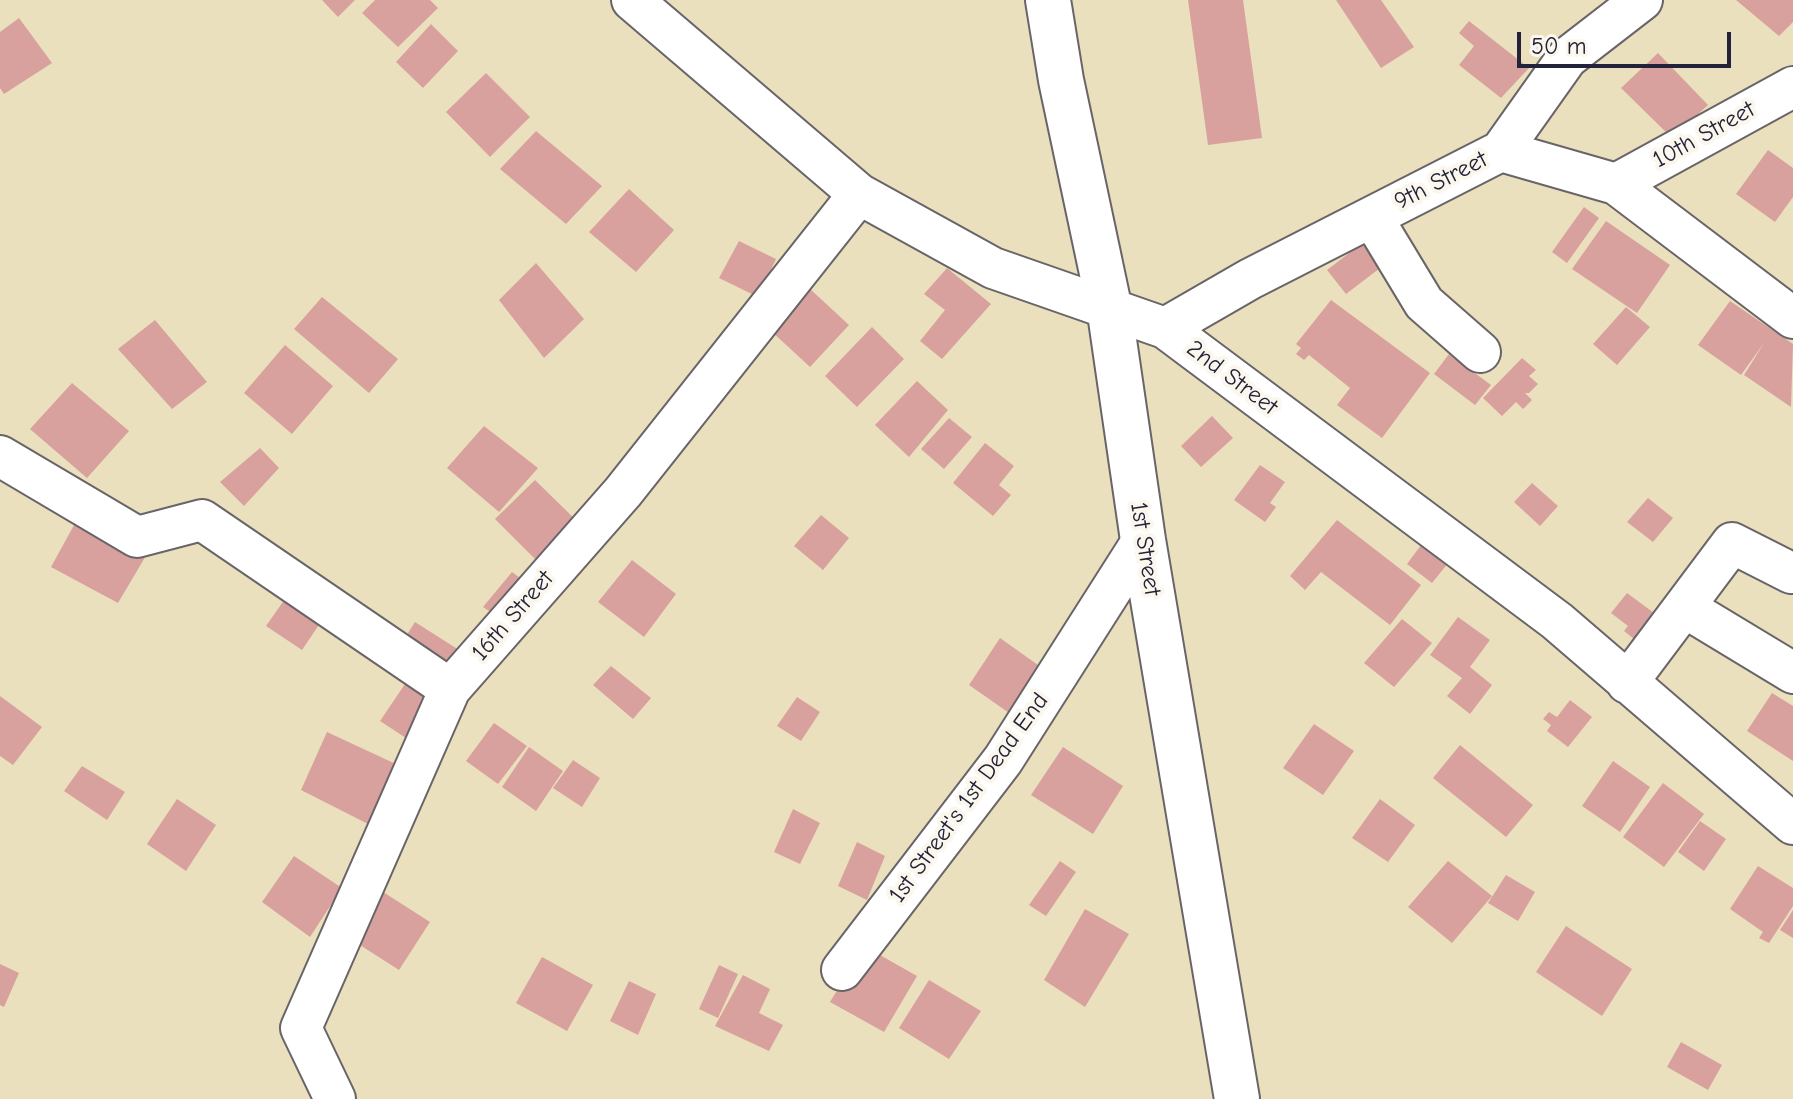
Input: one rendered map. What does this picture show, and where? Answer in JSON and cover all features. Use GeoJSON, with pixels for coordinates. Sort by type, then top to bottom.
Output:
{"type":"FeatureCollection","features":[{"type":"Feature","properties":{"kind":"main road","name":"1st Street"},"geometry":{"type":"LineString","coordinates":[[1048,0],[1061,80],[1109,306],[1143,540],[1237,1099]]}},
{"type":"Feature","properties":{"kind":"street","name":"2nd Street"},"geometry":{"type":"LineString","coordinates":[[632,0],[859,194],[993,268],[1165,328],[1557,621],[1793,824]]}},
{"type":"Feature","properties":{"kind":"street"},"geometry":{"type":"LineString","coordinates":[[1501,151],[1567,58],[1642,0]]}},
{"type":"Feature","properties":{"kind":"street","name":"10th Street"},"geometry":{"type":"LineString","coordinates":[[1616,184],[1793,87]]}},
{"type":"Feature","properties":{"kind":"street","name":"9th Street"},"geometry":{"type":"LineString","coordinates":[[1165,328],[1250,279],[1501,151],[1616,184],[1793,318]]}},
{"type":"Feature","properties":{"kind":"street","name":"16th Street"},"geometry":{"type":"LineString","coordinates":[[335,1099],[301,1028],[450,689],[623,492],[859,194]]}},
{"type":"Feature","properties":{"kind":"street"},"geometry":{"type":"LineString","coordinates":[[1372,217],[1424,303],[1480,352]]}},
{"type":"Feature","properties":{"kind":"street"},"geometry":{"type":"LineString","coordinates":[[0,456],[137,537],[202,520],[450,689]]}},
{"type":"Feature","properties":{"kind":"street","name":"1st Street's 1st Dead End"},"geometry":{"type":"LineString","coordinates":[[842,970],[1003,760],[1143,540]]}},
{"type":"Feature","properties":{"kind":"street"},"geometry":{"type":"LineString","coordinates":[[1627,683],[1732,543],[1791,573]]}},
{"type":"Feature","properties":{"kind":"street"},"geometry":{"type":"LineString","coordinates":[[1684,607],[1793,673]]}},
{"type":"Feature","properties":{"kind":"building"},"geometry":{"type":"Polygon","coordinates":[[[322,0],[355,0],[338,17],[322,0]]]}},
{"type":"Feature","properties":{"kind":"building"},"geometry":{"type":"Polygon","coordinates":[[[375,0],[430,0],[438,8],[398,47],[362,13],[375,0]]]}},
{"type":"Feature","properties":{"kind":"building"},"geometry":{"type":"Polygon","coordinates":[[[1188,0],[1243,0],[1262,138],[1208,145],[1188,0]]]}},
{"type":"Feature","properties":{"kind":"building"},"geometry":{"type":"Polygon","coordinates":[[[1336,0],[1381,0],[1414,47],[1381,68],[1336,0]]]}},
{"type":"Feature","properties":{"kind":"building"},"geometry":{"type":"Polygon","coordinates":[[[1736,0],[1793,0],[1793,22],[1779,36],[1736,0]]]}},
{"type":"Feature","properties":{"kind":"building"},"geometry":{"type":"Polygon","coordinates":[[[19,18],[52,63],[4,94],[0,88],[0,32],[19,18]]]}},
{"type":"Feature","properties":{"kind":"building"},"geometry":{"type":"Polygon","coordinates":[[[1469,21],[1529,68],[1501,98],[1459,65],[1474,46],[1459,33],[1469,21]]]}},
{"type":"Feature","properties":{"kind":"building"},"geometry":{"type":"Polygon","coordinates":[[[431,24],[458,51],[423,88],[396,62],[431,24]]]}},
{"type":"Feature","properties":{"kind":"building"},"geometry":{"type":"Polygon","coordinates":[[[1658,53],[1708,105],[1672,138],[1621,88],[1658,53]]]}},
{"type":"Feature","properties":{"kind":"building"},"geometry":{"type":"Polygon","coordinates":[[[486,73],[530,117],[490,157],[446,112],[486,73]]]}},
{"type":"Feature","properties":{"kind":"building"},"geometry":{"type":"Polygon","coordinates":[[[536,131],[602,186],[566,224],[500,169],[536,131]]]}},
{"type":"Feature","properties":{"kind":"building"},"geometry":{"type":"Polygon","coordinates":[[[1768,150],[1793,168],[1793,197],[1775,222],[1736,194],[1768,150]]]}},
{"type":"Feature","properties":{"kind":"building"},"geometry":{"type":"Polygon","coordinates":[[[629,189],[674,230],[636,272],[589,232],[629,189]]]}},
{"type":"Feature","properties":{"kind":"building"},"geometry":{"type":"Polygon","coordinates":[[[1584,207],[1599,218],[1567,263],[1552,252],[1584,207]]]}},
{"type":"Feature","properties":{"kind":"building"},"geometry":{"type":"Polygon","coordinates":[[[1606,221],[1670,265],[1637,313],[1572,269],[1606,221]]]}},
{"type":"Feature","properties":{"kind":"building"},"geometry":{"type":"Polygon","coordinates":[[[1369,238],[1388,262],[1346,294],[1327,270],[1369,238]]]}},
{"type":"Feature","properties":{"kind":"building"},"geometry":{"type":"Polygon","coordinates":[[[739,241],[776,259],[758,297],[719,278],[739,241]]]}},
{"type":"Feature","properties":{"kind":"building"},"geometry":{"type":"Polygon","coordinates":[[[536,263],[584,319],[544,358],[499,300],[536,263]]]}},
{"type":"Feature","properties":{"kind":"building"},"geometry":{"type":"Polygon","coordinates":[[[947,268],[991,304],[942,359],[920,341],[945,310],[924,294],[947,268]]]}},
{"type":"Feature","properties":{"kind":"building"},"geometry":{"type":"Polygon","coordinates":[[[809,288],[849,325],[810,367],[770,330],[809,288]]]}},
{"type":"Feature","properties":{"kind":"building"},"geometry":{"type":"Polygon","coordinates":[[[322,297],[398,359],[369,393],[294,329],[322,297]]]}},
{"type":"Feature","properties":{"kind":"building"},"geometry":{"type":"Polygon","coordinates":[[[1331,300],[1430,373],[1382,438],[1337,405],[1350,388],[1309,355],[1304,360],[1296,354],[1301,348],[1296,344],[1331,300]]]}},
{"type":"Feature","properties":{"kind":"building"},"geometry":{"type":"Polygon","coordinates":[[[1730,301],[1793,344],[1791,407],[1744,375],[1764,343],[1741,375],[1698,345],[1730,301]]]}},
{"type":"Feature","properties":{"kind":"building"},"geometry":{"type":"Polygon","coordinates":[[[1626,307],[1650,327],[1617,365],[1593,344],[1626,307]]]}},
{"type":"Feature","properties":{"kind":"building"},"geometry":{"type":"Polygon","coordinates":[[[155,320],[207,382],[172,409],[118,349],[155,320]]]}},
{"type":"Feature","properties":{"kind":"building"},"geometry":{"type":"Polygon","coordinates":[[[872,327],[904,359],[857,407],[825,376],[872,327]]]}},
{"type":"Feature","properties":{"kind":"building"},"geometry":{"type":"Polygon","coordinates":[[[285,345],[333,386],[292,434],[244,393],[285,345]]]}},
{"type":"Feature","properties":{"kind":"building"},"geometry":{"type":"Polygon","coordinates":[[[1449,354],[1491,385],[1475,405],[1434,374],[1449,354]]]}},
{"type":"Feature","properties":{"kind":"building"},"geometry":{"type":"Polygon","coordinates":[[[1522,358],[1536,370],[1529,376],[1538,384],[1525,393],[1532,400],[1523,409],[1516,402],[1502,416],[1483,398],[1522,358]]]}},
{"type":"Feature","properties":{"kind":"building"},"geometry":{"type":"Polygon","coordinates":[[[917,381],[948,410],[909,457],[875,425],[917,381]]]}},
{"type":"Feature","properties":{"kind":"building"},"geometry":{"type":"Polygon","coordinates":[[[72,383],[129,431],[87,478],[30,429],[72,383]]]}},
{"type":"Feature","properties":{"kind":"building"},"geometry":{"type":"Polygon","coordinates":[[[1212,416],[1233,438],[1201,467],[1181,446],[1212,416]]]}},
{"type":"Feature","properties":{"kind":"building"},"geometry":{"type":"Polygon","coordinates":[[[949,418],[972,437],[944,469],[921,449],[949,418]]]}},
{"type":"Feature","properties":{"kind":"building"},"geometry":{"type":"Polygon","coordinates":[[[484,426],[538,468],[499,512],[447,468],[484,426]]]}},
{"type":"Feature","properties":{"kind":"building"},"geometry":{"type":"Polygon","coordinates":[[[985,443],[1014,466],[999,485],[1011,495],[993,516],[953,483],[985,443]]]}},
{"type":"Feature","properties":{"kind":"building"},"geometry":{"type":"Polygon","coordinates":[[[260,448],[279,468],[244,506],[220,482],[260,448]]]}},
{"type":"Feature","properties":{"kind":"building"},"geometry":{"type":"Polygon","coordinates":[[[1260,465],[1285,482],[1270,503],[1276,507],[1265,522],[1234,500],[1260,465]]]}},
{"type":"Feature","properties":{"kind":"building"},"geometry":{"type":"Polygon","coordinates":[[[535,480],[580,524],[541,565],[495,519],[535,480]]]}},
{"type":"Feature","properties":{"kind":"building"},"geometry":{"type":"Polygon","coordinates":[[[1532,483],[1558,506],[1540,526],[1514,502],[1532,483]]]}},
{"type":"Feature","properties":{"kind":"building"},"geometry":{"type":"Polygon","coordinates":[[[1648,498],[1673,518],[1653,542],[1627,522],[1648,498]]]}},
{"type":"Feature","properties":{"kind":"building"},"geometry":{"type":"Polygon","coordinates":[[[821,515],[849,538],[823,570],[794,546],[821,515]]]}},
{"type":"Feature","properties":{"kind":"building"},"geometry":{"type":"Polygon","coordinates":[[[79,516],[147,554],[118,603],[51,567],[79,516]]]}},
{"type":"Feature","properties":{"kind":"building"},"geometry":{"type":"Polygon","coordinates":[[[1337,520],[1421,585],[1390,625],[1321,572],[1305,590],[1290,576],[1337,520]]]}},
{"type":"Feature","properties":{"kind":"building"},"geometry":{"type":"Polygon","coordinates":[[[1427,537],[1453,557],[1432,583],[1407,564],[1427,537]]]}},
{"type":"Feature","properties":{"kind":"building"},"geometry":{"type":"Polygon","coordinates":[[[632,560],[676,594],[644,637],[598,602],[632,560]]]}},
{"type":"Feature","properties":{"kind":"building"},"geometry":{"type":"Polygon","coordinates":[[[512,572],[528,584],[501,619],[483,607],[512,572]]]}},
{"type":"Feature","properties":{"kind":"building"},"geometry":{"type":"Polygon","coordinates":[[[1627,593],[1654,613],[1634,639],[1624,631],[1628,626],[1611,613],[1627,593]]]}},
{"type":"Feature","properties":{"kind":"building"},"geometry":{"type":"Polygon","coordinates":[[[287,596],[323,619],[302,650],[266,626],[287,596]]]}},
{"type":"Feature","properties":{"kind":"building"},"geometry":{"type":"Polygon","coordinates":[[[1458,617],[1490,640],[1470,667],[1492,685],[1470,714],[1447,696],[1462,678],[1430,655],[1458,617]]]}},
{"type":"Feature","properties":{"kind":"building"},"geometry":{"type":"Polygon","coordinates":[[[1402,619],[1432,643],[1394,687],[1364,663],[1402,619]]]}},
{"type":"Feature","properties":{"kind":"building"},"geometry":{"type":"Polygon","coordinates":[[[415,622],[459,650],[445,672],[401,644],[415,622]]]}},
{"type":"Feature","properties":{"kind":"building"},"geometry":{"type":"Polygon","coordinates":[[[1000,638],[1045,670],[1012,715],[969,685],[1000,638]]]}},
{"type":"Feature","properties":{"kind":"building"},"geometry":{"type":"Polygon","coordinates":[[[611,666],[651,698],[633,719],[593,685],[611,666]]]}},
{"type":"Feature","properties":{"kind":"building"},"geometry":{"type":"Polygon","coordinates":[[[405,684],[431,701],[406,738],[380,721],[405,684]]]}},
{"type":"Feature","properties":{"kind":"building"},"geometry":{"type":"Polygon","coordinates":[[[1772,693],[1793,706],[1793,761],[1747,731],[1772,693]]]}},
{"type":"Feature","properties":{"kind":"building"},"geometry":{"type":"Polygon","coordinates":[[[0,696],[42,727],[13,765],[0,756],[0,696]]]}},
{"type":"Feature","properties":{"kind":"building"},"geometry":{"type":"Polygon","coordinates":[[[797,697],[820,712],[801,741],[777,726],[797,697]]]}},
{"type":"Feature","properties":{"kind":"building"},"geometry":{"type":"Polygon","coordinates":[[[1570,700],[1592,717],[1568,747],[1547,731],[1551,725],[1543,719],[1549,712],[1557,717],[1570,700]]]}},
{"type":"Feature","properties":{"kind":"building"},"geometry":{"type":"Polygon","coordinates":[[[494,723],[527,746],[498,784],[466,761],[494,723]]]}},
{"type":"Feature","properties":{"kind":"building"},"geometry":{"type":"Polygon","coordinates":[[[1314,724],[1354,751],[1323,795],[1283,768],[1314,724]]]}},
{"type":"Feature","properties":{"kind":"building"},"geometry":{"type":"Polygon","coordinates":[[[327,732],[398,765],[370,825],[301,790],[327,732]]]}},
{"type":"Feature","properties":{"kind":"building"},"geometry":{"type":"Polygon","coordinates":[[[1460,745],[1533,805],[1506,837],[1433,778],[1460,745]]]}},
{"type":"Feature","properties":{"kind":"building"},"geometry":{"type":"Polygon","coordinates":[[[529,747],[563,771],[536,811],[502,787],[529,747]]]}},
{"type":"Feature","properties":{"kind":"building"},"geometry":{"type":"Polygon","coordinates":[[[1063,747],[1123,786],[1093,834],[1031,795],[1063,747]]]}},
{"type":"Feature","properties":{"kind":"building"},"geometry":{"type":"Polygon","coordinates":[[[573,760],[600,778],[582,807],[553,788],[573,760]]]}},
{"type":"Feature","properties":{"kind":"building"},"geometry":{"type":"Polygon","coordinates":[[[1613,761],[1650,787],[1620,832],[1582,806],[1613,761]]]}},
{"type":"Feature","properties":{"kind":"building"},"geometry":{"type":"Polygon","coordinates":[[[82,766],[125,792],[107,820],[64,791],[82,766]]]}},
{"type":"Feature","properties":{"kind":"building"},"geometry":{"type":"Polygon","coordinates":[[[1663,783],[1704,814],[1664,867],[1623,837],[1663,783]]]}},
{"type":"Feature","properties":{"kind":"building"},"geometry":{"type":"Polygon","coordinates":[[[177,799],[216,825],[186,871],[147,844],[177,799]]]}},
{"type":"Feature","properties":{"kind":"building"},"geometry":{"type":"Polygon","coordinates":[[[1380,799],[1415,825],[1388,862],[1352,838],[1380,799]]]}},
{"type":"Feature","properties":{"kind":"building"},"geometry":{"type":"Polygon","coordinates":[[[793,809],[820,823],[800,864],[774,852],[793,809]]]}},
{"type":"Feature","properties":{"kind":"building"},"geometry":{"type":"Polygon","coordinates":[[[1700,821],[1726,839],[1704,871],[1678,852],[1700,821]]]}},
{"type":"Feature","properties":{"kind":"building"},"geometry":{"type":"Polygon","coordinates":[[[857,842],[885,856],[867,900],[838,886],[857,842]]]}},
{"type":"Feature","properties":{"kind":"building"},"geometry":{"type":"Polygon","coordinates":[[[294,856],[342,888],[310,937],[262,902],[294,856]]]}},
{"type":"Feature","properties":{"kind":"building"},"geometry":{"type":"Polygon","coordinates":[[[1060,861],[1076,872],[1046,916],[1029,905],[1060,861]]]}},
{"type":"Feature","properties":{"kind":"building"},"geometry":{"type":"Polygon","coordinates":[[[1448,861],[1492,896],[1452,943],[1408,907],[1448,861]]]}},
{"type":"Feature","properties":{"kind":"building"},"geometry":{"type":"Polygon","coordinates":[[[1758,866],[1793,888],[1793,906],[1769,943],[1759,938],[1763,932],[1730,909],[1758,866]]]}},
{"type":"Feature","properties":{"kind":"building"},"geometry":{"type":"Polygon","coordinates":[[[1506,875],[1535,892],[1518,921],[1488,903],[1506,875]]]}},
{"type":"Feature","properties":{"kind":"building"},"geometry":{"type":"Polygon","coordinates":[[[380,890],[430,922],[399,970],[349,938],[380,890]]]}},
{"type":"Feature","properties":{"kind":"building"},"geometry":{"type":"Polygon","coordinates":[[[1085,909],[1129,934],[1085,1007],[1044,980],[1085,909]]]}},
{"type":"Feature","properties":{"kind":"building"},"geometry":{"type":"Polygon","coordinates":[[[1793,910],[1793,938],[1780,930],[1793,910]]]}},
{"type":"Feature","properties":{"kind":"building"},"geometry":{"type":"Polygon","coordinates":[[[1566,926],[1632,969],[1602,1016],[1536,972],[1566,926]]]}},
{"type":"Feature","properties":{"kind":"building"},"geometry":{"type":"Polygon","coordinates":[[[864,946],[917,976],[884,1032],[830,1002],[864,946]]]}},
{"type":"Feature","properties":{"kind":"building"},"geometry":{"type":"Polygon","coordinates":[[[542,957],[593,985],[567,1031],[516,1003],[542,957]]]}},
{"type":"Feature","properties":{"kind":"building"},"geometry":{"type":"Polygon","coordinates":[[[0,964],[19,973],[4,1007],[0,1005],[0,964]]]}},
{"type":"Feature","properties":{"kind":"building"},"geometry":{"type":"Polygon","coordinates":[[[719,965],[738,974],[718,1018],[699,1009],[719,965]]]}},
{"type":"Feature","properties":{"kind":"building"},"geometry":{"type":"Polygon","coordinates":[[[743,975],[770,989],[759,1013],[783,1025],[769,1051],[715,1026],[743,975]]]}},
{"type":"Feature","properties":{"kind":"building"},"geometry":{"type":"Polygon","coordinates":[[[929,980],[981,1011],[949,1059],[899,1028],[929,980]]]}},
{"type":"Feature","properties":{"kind":"building"},"geometry":{"type":"Polygon","coordinates":[[[629,981],[656,994],[638,1035],[610,1021],[629,981]]]}},
{"type":"Feature","properties":{"kind":"building"},"geometry":{"type":"Polygon","coordinates":[[[1681,1042],[1722,1065],[1708,1090],[1667,1067],[1681,1042]]]}}]}
